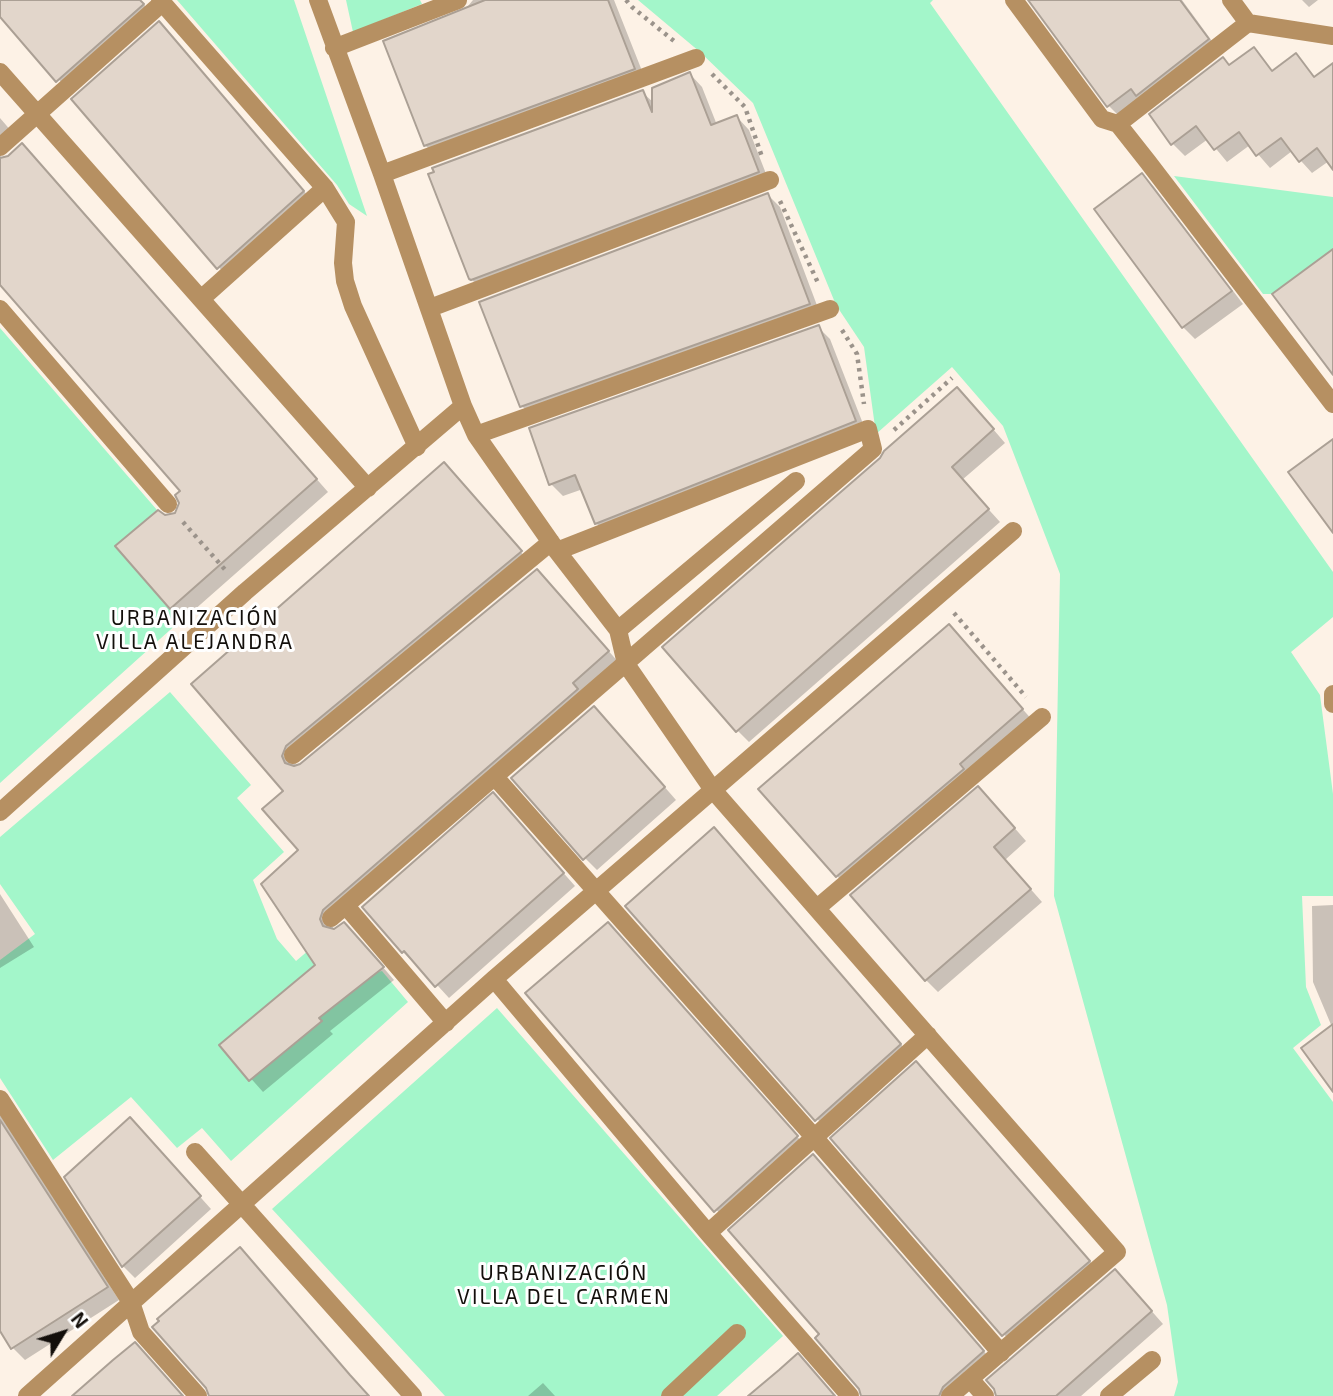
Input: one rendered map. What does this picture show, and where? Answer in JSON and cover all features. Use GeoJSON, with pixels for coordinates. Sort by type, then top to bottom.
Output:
{"type":"FeatureCollection","features":[{"type":"Feature","properties":{"kind":"street"},"geometry":{"type":"LineString","coordinates":[[318,0],[463,406],[476,435],[554,546],[618,630],[626,664],[713,790],[1117,1252],[950,1396]]}},
{"type":"Feature","properties":{"kind":"street"},"geometry":{"type":"LineString","coordinates":[[334,48],[458,0]]}},
{"type":"Feature","properties":{"kind":"street"},"geometry":{"type":"LineString","coordinates":[[1014,0],[1102,118],[1118,124],[1333,404]]}},
{"type":"Feature","properties":{"kind":"street"},"geometry":{"type":"LineString","coordinates":[[1231,0],[1248,23],[1333,36]]}},
{"type":"Feature","properties":{"kind":"street"},"geometry":{"type":"LineString","coordinates":[[0,147],[161,1],[325,188],[345,222],[342,263],[349,293],[417,447]]}},
{"type":"Feature","properties":{"kind":"street"},"geometry":{"type":"LineString","coordinates":[[1118,124],[1248,23]]}},
{"type":"Feature","properties":{"kind":"street"},"geometry":{"type":"LineString","coordinates":[[382,174],[696,58]]}},
{"type":"Feature","properties":{"kind":"street"},"geometry":{"type":"LineString","coordinates":[[0,72],[368,488]]}},
{"type":"Feature","properties":{"kind":"street"},"geometry":{"type":"LineString","coordinates":[[430,308],[770,180]]}},
{"type":"Feature","properties":{"kind":"street"},"geometry":{"type":"LineString","coordinates":[[201,299],[325,188]]}},
{"type":"Feature","properties":{"kind":"street"},"geometry":{"type":"LineString","coordinates":[[0,309],[168,504]]}},
{"type":"Feature","properties":{"kind":"street"},"geometry":{"type":"LineString","coordinates":[[476,435],[830,309]]}},
{"type":"Feature","properties":{"kind":"street"},"geometry":{"type":"LineString","coordinates":[[0,812],[245,592],[463,406]]}},
{"type":"Feature","properties":{"kind":"street"},"geometry":{"type":"LineString","coordinates":[[293,755],[554,546],[868,429],[873,449],[331,918]]}},
{"type":"Feature","properties":{"kind":"street"},"geometry":{"type":"LineString","coordinates":[[618,630],[796,481]]}},
{"type":"Feature","properties":{"kind":"street"},"geometry":{"type":"LineString","coordinates":[[26,1396],[495,979],[1013,531]]}},
{"type":"Feature","properties":{"kind":"street"},"geometry":{"type":"LineString","coordinates":[[1333,694],[1333,704]]}},
{"type":"Feature","properties":{"kind":"street"},"geometry":{"type":"LineString","coordinates":[[817,908],[1042,717]]}},
{"type":"Feature","properties":{"kind":"street"},"geometry":{"type":"LineString","coordinates":[[495,777],[814,1137],[1000,1353]]}},
{"type":"Feature","properties":{"kind":"street"},"geometry":{"type":"LineString","coordinates":[[346,906],[446,1023]]}},
{"type":"Feature","properties":{"kind":"street"},"geometry":{"type":"LineString","coordinates":[[495,979],[708,1233],[850,1396]]}},
{"type":"Feature","properties":{"kind":"street"},"geometry":{"type":"LineString","coordinates":[[708,1233],[928,1035]]}},
{"type":"Feature","properties":{"kind":"street"},"geometry":{"type":"LineString","coordinates":[[0,1099],[131,1302],[141,1332],[198,1396]]}},
{"type":"Feature","properties":{"kind":"street"},"geometry":{"type":"LineString","coordinates":[[195,1152],[412,1396]]}},
{"type":"Feature","properties":{"kind":"street"},"geometry":{"type":"LineString","coordinates":[[670,1396],[737,1333]]}},
{"type":"Feature","properties":{"kind":"street"},"geometry":{"type":"LineString","coordinates":[[1109,1396],[1152,1360]]}},
{"type":"Feature","properties":{"kind":"street"},"geometry":{"type":"LineString","coordinates":[[970,1379],[985,1396]]}},
{"type":"Feature","properties":{"kind":"path"},"geometry":{"type":"LineString","coordinates":[[873,449],[952,378]]}},
{"type":"Feature","properties":{"kind":"path"},"geometry":{"type":"LineString","coordinates":[[168,504],[245,592]]}},
{"type":"Feature","properties":{"kind":"path"},"geometry":{"type":"LineString","coordinates":[[939,595],[1042,717]]}},
{"type":"Feature","properties":{"kind":"green space"},"geometry":{"type":"Polygon","coordinates":[[[177,0],[294,0],[367,216],[349,204],[337,185],[177,0]]]}},
{"type":"Feature","properties":{"kind":"green space"},"geometry":{"type":"Polygon","coordinates":[[[346,0],[420,0],[422,4],[353,32],[346,0]]]}},
{"type":"Feature","properties":{"kind":"green space"},"geometry":{"type":"Polygon","coordinates":[[[638,0],[933,0],[930,3],[1333,572],[1333,617],[1291,652],[1320,695],[1333,794],[1333,896],[1302,896],[1306,987],[1321,1025],[1293,1048],[1333,1102],[1333,1396],[1174,1396],[1178,1382],[1167,1305],[1054,896],[1060,574],[1003,426],[952,367],[876,434],[864,347],[836,305],[753,103],[700,52],[638,0]]]}},
{"type":"Feature","properties":{"kind":"green space"},"geometry":{"type":"Polygon","coordinates":[[[1174,176],[1333,197],[1333,249],[1272,294],[1263,294],[1174,176]]]}},
{"type":"Feature","properties":{"kind":"green space"},"geometry":{"type":"Polygon","coordinates":[[[0,328],[157,510],[116,546],[180,621],[0,783],[0,328]]]}},
{"type":"Feature","properties":{"kind":"green space"},"geometry":{"type":"Polygon","coordinates":[[[170,692],[251,785],[237,798],[284,852],[253,880],[277,939],[296,961],[316,944],[354,991],[382,971],[408,1002],[231,1161],[202,1128],[177,1148],[131,1097],[53,1160],[0,1078],[0,960],[35,934],[0,884],[0,837],[170,692]]]}},
{"type":"Feature","properties":{"kind":"green space"},"geometry":{"type":"Polygon","coordinates":[[[497,1008],[783,1336],[717,1396],[445,1396],[272,1209],[497,1008]]]}},
{"type":"Feature","properties":{"kind":"building"},"geometry":{"type":"Polygon","coordinates":[[[0,0],[140,0],[144,4],[56,82],[0,17],[0,0]]]}},
{"type":"Feature","properties":{"kind":"building"},"geometry":{"type":"Polygon","coordinates":[[[485,0],[608,0],[635,69],[424,146],[383,41],[485,0]]]}},
{"type":"Feature","properties":{"kind":"building"},"geometry":{"type":"Polygon","coordinates":[[[1028,0],[1180,0],[1209,39],[1136,96],[1131,89],[1107,107],[1028,0]]]}},
{"type":"Feature","properties":{"kind":"building"},"geometry":{"type":"Polygon","coordinates":[[[159,21],[304,191],[217,269],[71,99],[159,21]]]}},
{"type":"Feature","properties":{"kind":"building"},"geometry":{"type":"Polygon","coordinates":[[[1254,47],[1272,71],[1296,53],[1314,77],[1333,63],[1333,170],[1317,148],[1299,162],[1281,138],[1256,156],[1239,132],[1214,150],[1196,126],[1171,145],[1149,114],[1223,57],[1229,65],[1254,47]]]}},
{"type":"Feature","properties":{"kind":"building"},"geometry":{"type":"Polygon","coordinates":[[[690,72],[711,125],[737,115],[759,172],[469,279],[428,174],[434,172],[432,168],[643,90],[652,112],[652,88],[690,72]]]}},
{"type":"Feature","properties":{"kind":"building"},"geometry":{"type":"Polygon","coordinates":[[[22,143],[317,479],[170,609],[115,546],[158,510],[165,515],[175,513],[179,503],[175,495],[180,491],[0,285],[0,158],[8,156],[22,143]]]}},
{"type":"Feature","properties":{"kind":"building"},"geometry":{"type":"Polygon","coordinates":[[[1142,173],[1232,291],[1182,328],[1094,209],[1142,173]]]}},
{"type":"Feature","properties":{"kind":"building"},"geometry":{"type":"Polygon","coordinates":[[[768,193],[810,304],[520,407],[479,302],[768,193]]]}},
{"type":"Feature","properties":{"kind":"building"},"geometry":{"type":"Polygon","coordinates":[[[1333,249],[1333,375],[1272,294],[1333,249]]]}},
{"type":"Feature","properties":{"kind":"building"},"geometry":{"type":"Polygon","coordinates":[[[819,325],[856,421],[595,524],[575,475],[549,485],[529,428],[819,325]]]}},
{"type":"Feature","properties":{"kind":"building"},"geometry":{"type":"Polygon","coordinates":[[[957,387],[994,429],[952,467],[989,509],[736,732],[662,647],[880,458],[884,451],[957,387]]]}},
{"type":"Feature","properties":{"kind":"building"},"geometry":{"type":"Polygon","coordinates":[[[1333,439],[1333,533],[1288,472],[1333,439]]]}},
{"type":"Feature","properties":{"kind":"building"},"geometry":{"type":"Polygon","coordinates":[[[444,462],[522,551],[286,746],[282,756],[285,763],[294,766],[300,764],[537,569],[609,651],[573,683],[578,689],[323,910],[320,919],[323,926],[334,929],[344,922],[384,967],[319,1018],[322,1021],[249,1081],[219,1045],[315,965],[261,884],[298,850],[262,809],[283,791],[191,684],[444,462]]]}},
{"type":"Feature","properties":{"kind":"building"},"geometry":{"type":"Polygon","coordinates":[[[949,624],[1023,709],[960,764],[964,769],[836,877],[758,789],[949,624]]]}},
{"type":"Feature","properties":{"kind":"building"},"geometry":{"type":"Polygon","coordinates":[[[594,706],[665,787],[583,860],[511,778],[594,706]]]}},
{"type":"Feature","properties":{"kind":"building"},"geometry":{"type":"Polygon","coordinates":[[[978,786],[1015,828],[994,847],[1031,889],[925,981],[850,895],[978,786]]]}},
{"type":"Feature","properties":{"kind":"building"},"geometry":{"type":"Polygon","coordinates":[[[493,792],[564,873],[435,987],[362,907],[493,792]]]}},
{"type":"Feature","properties":{"kind":"building"},"geometry":{"type":"Polygon","coordinates":[[[714,827],[901,1044],[815,1121],[625,906],[714,827]]]}},
{"type":"Feature","properties":{"kind":"building"},"geometry":{"type":"Polygon","coordinates":[[[608,922],[798,1136],[714,1212],[525,993],[608,922]]]}},
{"type":"Feature","properties":{"kind":"building"},"geometry":{"type":"Polygon","coordinates":[[[1333,1024],[1333,1092],[1301,1048],[1333,1024]]]}},
{"type":"Feature","properties":{"kind":"building"},"geometry":{"type":"Polygon","coordinates":[[[916,1061],[1090,1261],[1002,1336],[830,1138],[916,1061]]]}},
{"type":"Feature","properties":{"kind":"building"},"geometry":{"type":"Polygon","coordinates":[[[130,1117],[201,1196],[122,1267],[64,1177],[130,1117]]]}},
{"type":"Feature","properties":{"kind":"building"},"geometry":{"type":"Polygon","coordinates":[[[0,1120],[108,1287],[11,1349],[0,1331],[0,1120]]]}},
{"type":"Feature","properties":{"kind":"building"},"geometry":{"type":"Polygon","coordinates":[[[813,1154],[984,1351],[943,1387],[939,1396],[861,1396],[859,1389],[815,1338],[819,1334],[728,1230],[813,1154]]]}},
{"type":"Feature","properties":{"kind":"building"},"geometry":{"type":"Polygon","coordinates":[[[240,1247],[369,1396],[209,1396],[206,1388],[152,1327],[159,1321],[157,1319],[240,1247]]]}},
{"type":"Feature","properties":{"kind":"building"},"geometry":{"type":"Polygon","coordinates":[[[1115,1269],[1152,1311],[1056,1396],[996,1396],[986,1380],[1115,1269]]]}},
{"type":"Feature","properties":{"kind":"building"},"geometry":{"type":"Polygon","coordinates":[[[135,1342],[183,1396],[72,1396],[113,1360],[135,1342]]]}},
{"type":"Feature","properties":{"kind":"building"},"geometry":{"type":"Polygon","coordinates":[[[798,1353],[835,1396],[748,1396],[779,1370],[798,1353]]]}},
{"type":"Feature","properties":{"kind":"district","name":"URBANIZACIÓN VILLA ALEJANDRA"},"geometry":{"type":"Point","coordinates":[195,630]}},
{"type":"Feature","properties":{"kind":"district","name":"URBANIZACIÓN VILLA DEL CARMEN"},"geometry":{"type":"Point","coordinates":[564,1285]}}]}
